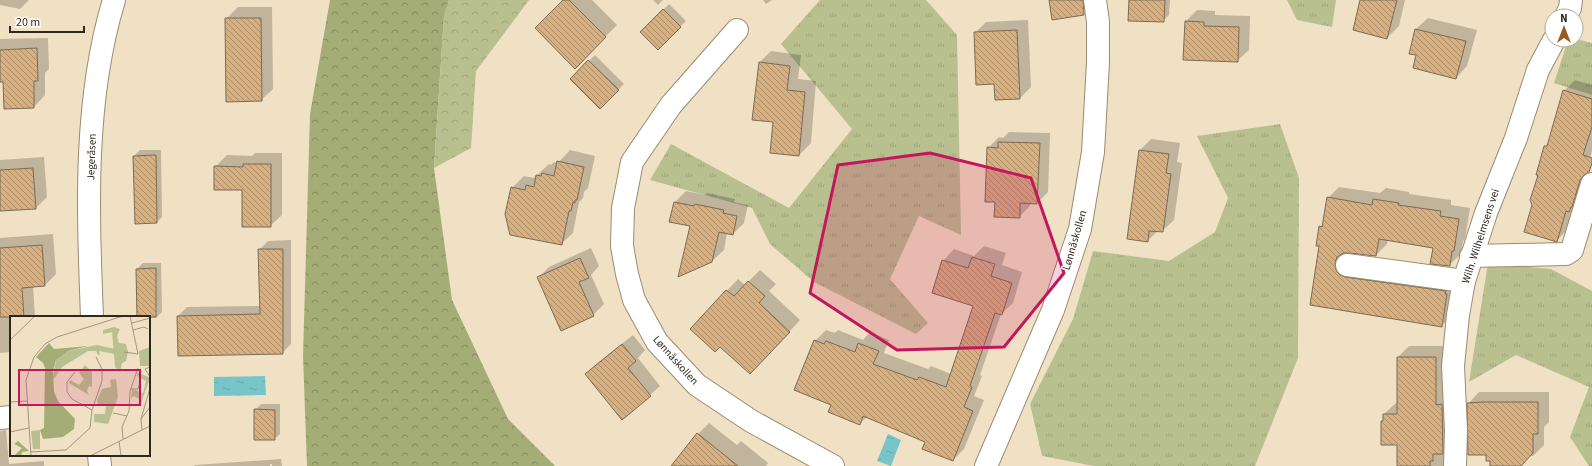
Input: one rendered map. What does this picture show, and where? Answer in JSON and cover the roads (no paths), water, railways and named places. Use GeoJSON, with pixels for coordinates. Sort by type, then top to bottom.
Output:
{"type":"FeatureCollection","features":[{"type":"Feature","properties":{"kind":"street","name":"Jegeråsen"},"geometry":{"type":"LineString","coordinates":[[92,316],[89,237],[91,135],[100,58],[114,0]]}},
{"type":"Feature","properties":{"kind":"street","name":"Lønnåskollen"},"geometry":{"type":"LineString","coordinates":[[986,466],[1053,310],[1080,229],[1093,152],[1098,62],[1098,22],[1095,0]]}},
{"type":"Feature","properties":{"kind":"street","name":"Lønnåskollen"},"geometry":{"type":"LineString","coordinates":[[737,30],[671,105],[632,162],[623,208],[622,246],[627,274],[634,300],[657,342],[697,385],[752,421],[833,466]]}},
{"type":"Feature","properties":{"kind":"street","name":"Wilh. Wilhelmsens vei"},"geometry":{"type":"LineString","coordinates":[[1455,466],[1456,430],[1453,366],[1458,314],[1464,281],[1486,213],[1516,138],[1538,70],[1550,48]]}},
{"type":"Feature","properties":{"kind":"street"},"geometry":{"type":"LineString","coordinates":[[1471,256],[1566,254],[1572,250],[1592,184]]}},
{"type":"Feature","properties":{"kind":"street"},"geometry":{"type":"LineString","coordinates":[[1347,265],[1464,281]]}},
{"type":"Feature","properties":{"kind":"street"},"geometry":{"type":"LineString","coordinates":[[0,418],[10,417]]}},
{"type":"Feature","properties":{"kind":"street"},"geometry":{"type":"LineString","coordinates":[[99,456],[100,466]]}},
{"type":"Feature","properties":{"kind":"water"},"geometry":{"type":"Polygon","coordinates":[[[265,376],[266,395],[214,396],[214,377],[265,376]]]}},
{"type":"Feature","properties":{"kind":"water"},"geometry":{"type":"Polygon","coordinates":[[[888,434],[901,440],[891,466],[877,461],[888,434]]]}}]}
